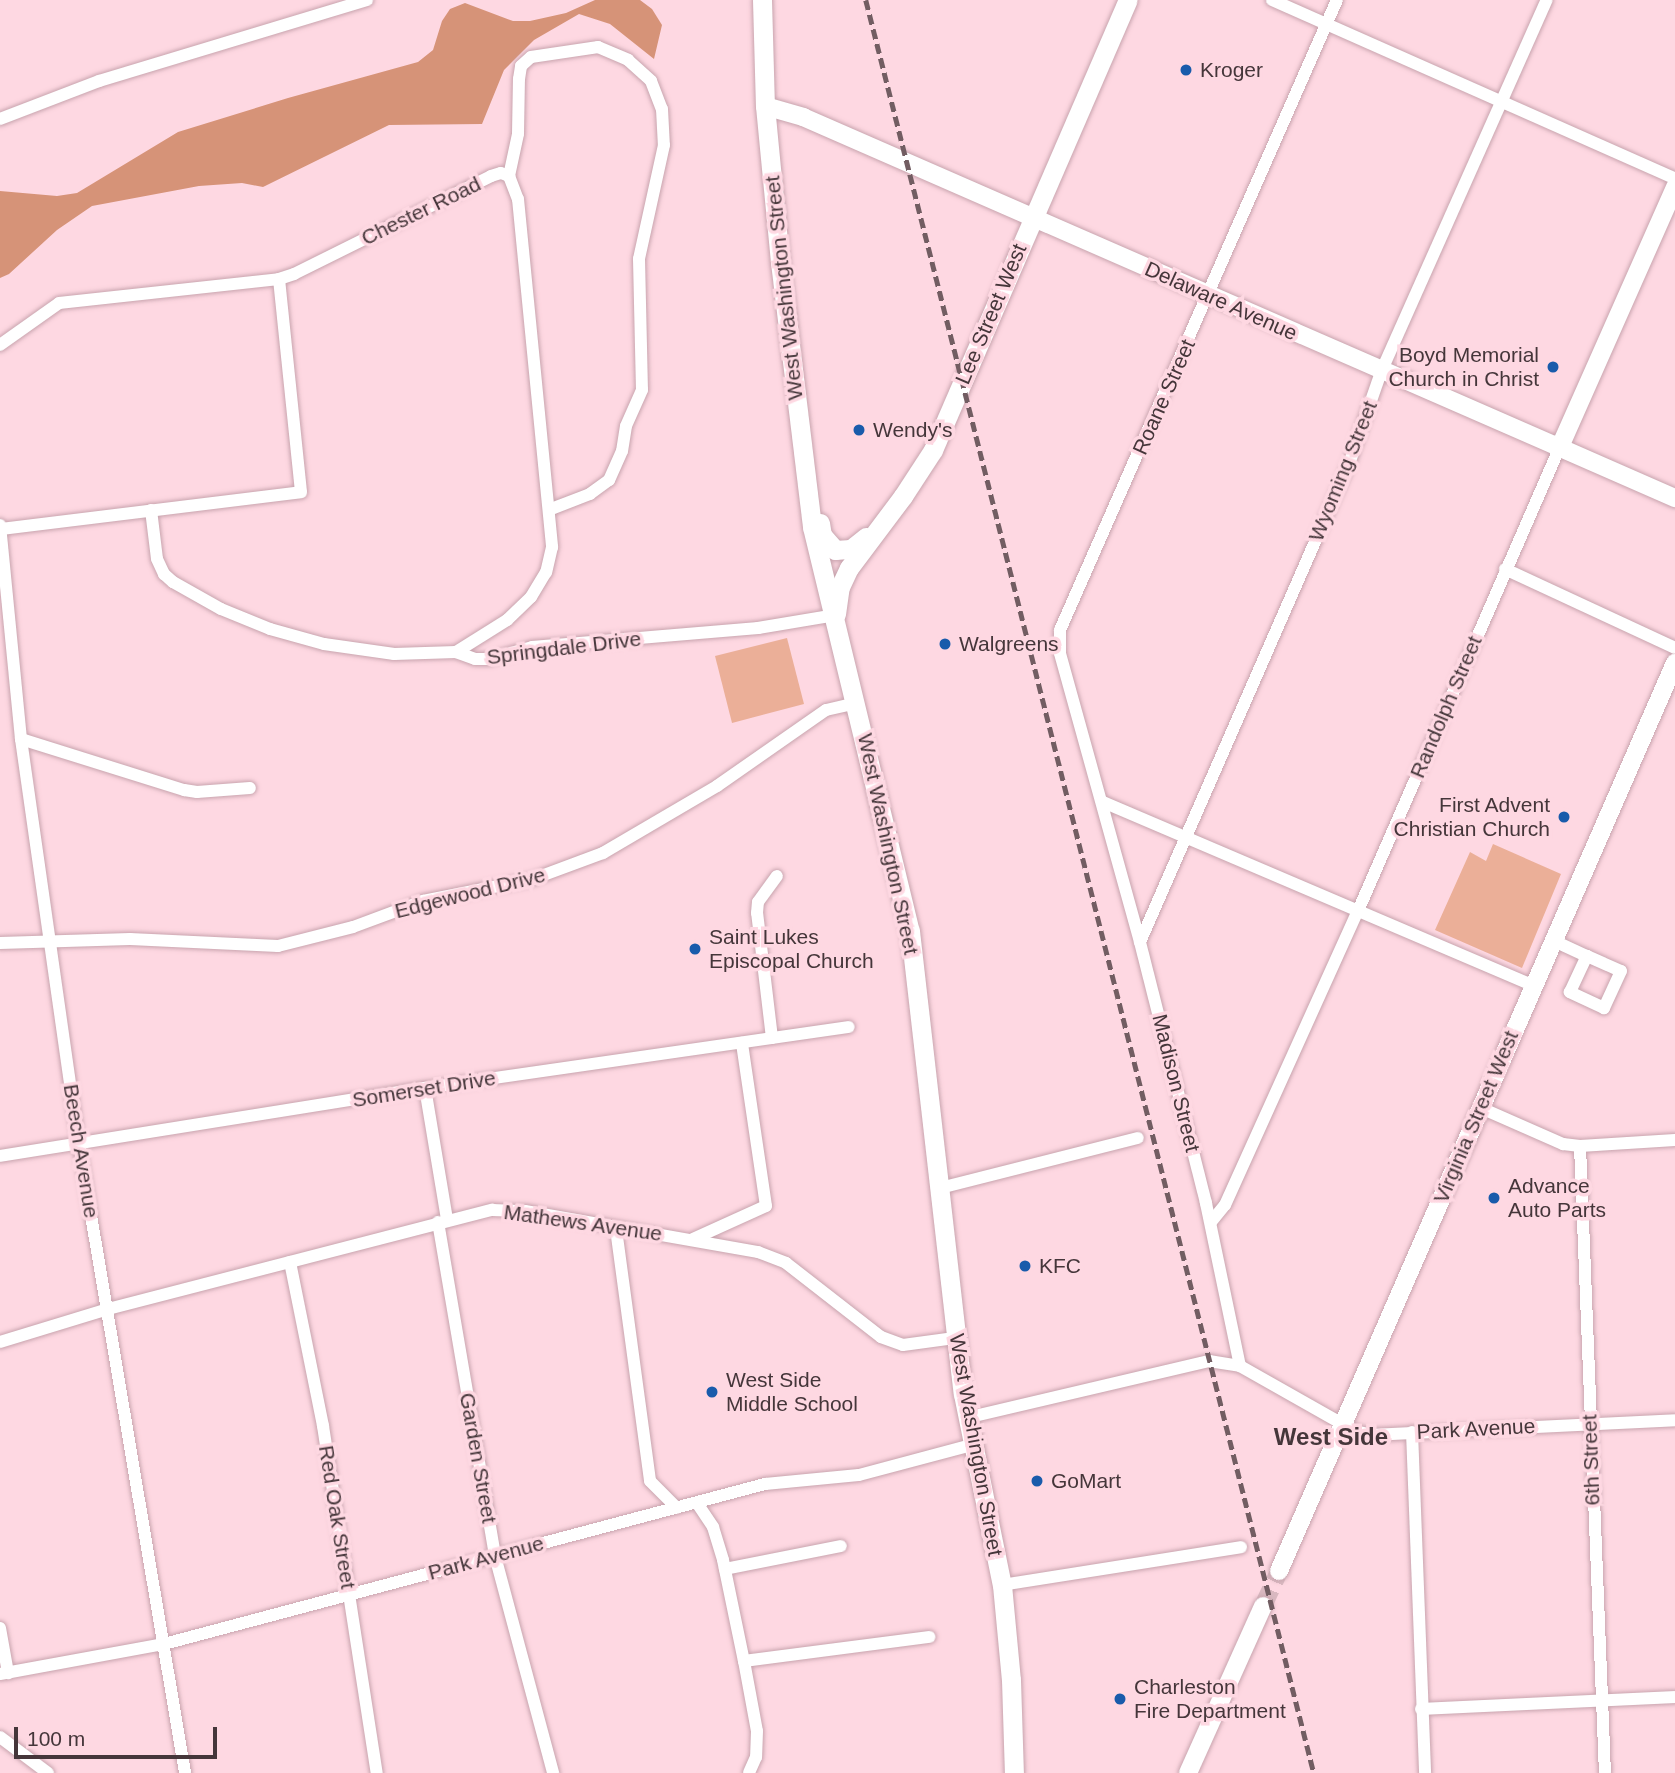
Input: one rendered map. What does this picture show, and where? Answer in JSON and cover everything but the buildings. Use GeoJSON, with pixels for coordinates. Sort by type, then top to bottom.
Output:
{"type":"FeatureCollection","features":[{"type":"Feature","properties":{"kind":"main road","name":"West Washington Street"},"geometry":{"type":"LineString","coordinates":[[762,0],[765,106],[780,262],[812,527],[826,591],[835,615],[857,703],[910,931],[966,1418],[1002,1585],[1011,1680],[1014,1773]]}},
{"type":"Feature","properties":{"kind":"main road","name":"Lee Street West"},"geometry":{"type":"LineString","coordinates":[[835,615],[840,587],[849,568],[873,532],[903,496],[933,450],[1031,218],[1128,0]]}},
{"type":"Feature","properties":{"kind":"main road","name":"Delaware Avenue"},"geometry":{"type":"LineString","coordinates":[[765,106],[803,117],[1381,372],[1675,498]]}},
{"type":"Feature","properties":{"kind":"main road","name":"Randolph Street"},"geometry":{"type":"LineString","coordinates":[[1559,449],[1675,187]]}},
{"type":"Feature","properties":{"kind":"main road"},"geometry":{"type":"LineString","coordinates":[[807,471],[822,536],[828,544],[844,551],[873,532]]}},
{"type":"Feature","properties":{"kind":"main road","name":"Virginia Street West"},"geometry":{"type":"LineString","coordinates":[[1279,1572],[1552,940],[1675,663]]}},
{"type":"Feature","properties":{"kind":"main road"},"geometry":{"type":"LineString","coordinates":[[1188,1773],[1263,1606]]}},
{"type":"Feature","properties":{"kind":"street"},"geometry":{"type":"LineString","coordinates":[[0,119],[99,80],[367,0]]}},
{"type":"Feature","properties":{"kind":"street"},"geometry":{"type":"LineString","coordinates":[[1272,0],[1675,179]]}},
{"type":"Feature","properties":{"kind":"street","name":"Roane Street"},"geometry":{"type":"LineString","coordinates":[[1103,802],[1060,653],[1060,629],[1209,296],[1337,0]]}},
{"type":"Feature","properties":{"kind":"street","name":"Wyoming Street"},"geometry":{"type":"LineString","coordinates":[[1140,942],[1349,464],[1381,372],[1547,0]]}},
{"type":"Feature","properties":{"kind":"street"},"geometry":{"type":"LineString","coordinates":[[509,176],[518,134],[521,66],[531,57],[598,47],[628,60],[651,80],[662,109],[664,145],[639,259],[642,390],[626,426],[621,451],[609,480],[590,494],[551,509]]}},
{"type":"Feature","properties":{"kind":"street","name":"Chester Road"},"geometry":{"type":"LineString","coordinates":[[0,345],[50,306],[59,303],[278,279],[294,274],[491,176],[501,173],[509,176],[518,199],[551,509],[552,547],[546,572],[531,597],[507,620],[456,652]]}},
{"type":"Feature","properties":{"kind":"street"},"geometry":{"type":"LineString","coordinates":[[0,527],[301,492],[278,279]]}},
{"type":"Feature","properties":{"kind":"street","name":"Randolph Street"},"geometry":{"type":"LineString","coordinates":[[1211,1222],[1225,1205],[1358,911],[1559,449]]}},
{"type":"Feature","properties":{"kind":"street","name":"Springdale Drive"},"geometry":{"type":"LineString","coordinates":[[151,510],[157,559],[164,574],[221,609],[270,629],[324,644],[394,654],[456,652],[475,659],[490,659],[532,647],[758,628],[835,615]]}},
{"type":"Feature","properties":{"kind":"street","name":"Beech Avenue"},"geometry":{"type":"LineString","coordinates":[[0,527],[5,657],[21,739],[79,1144],[185,1773]]}},
{"type":"Feature","properties":{"kind":"street"},"geometry":{"type":"LineString","coordinates":[[1505,569],[1675,648]]}},
{"type":"Feature","properties":{"kind":"street","name":"Edgewood Drive"},"geometry":{"type":"LineString","coordinates":[[0,943],[130,939],[278,946],[353,927],[423,901],[533,879],[614,847],[716,786],[826,710],[857,703]]}},
{"type":"Feature","properties":{"kind":"street"},"geometry":{"type":"LineString","coordinates":[[21,739],[184,790],[197,792],[250,788]]}},
{"type":"Feature","properties":{"kind":"street"},"geometry":{"type":"LineString","coordinates":[[1103,802],[1186,835],[1533,985]]}},
{"type":"Feature","properties":{"kind":"street","name":"Madison Street"},"geometry":{"type":"LineString","coordinates":[[1103,802],[1211,1222],[1240,1367]]}},
{"type":"Feature","properties":{"kind":"street"},"geometry":{"type":"LineString","coordinates":[[772,1038],[757,912],[758,902],[777,876]]}},
{"type":"Feature","properties":{"kind":"street"},"geometry":{"type":"LineString","coordinates":[[1552,940],[1621,971],[1604,1008],[1570,992],[1587,956]]}},
{"type":"Feature","properties":{"kind":"street","name":"Somerset Drive"},"geometry":{"type":"LineString","coordinates":[[0,1156],[425,1088],[849,1027]]}},
{"type":"Feature","properties":{"kind":"street"},"geometry":{"type":"LineString","coordinates":[[692,1240],[766,1206],[742,1043]]}},
{"type":"Feature","properties":{"kind":"street","name":"Garden Street"},"geometry":{"type":"LineString","coordinates":[[425,1088],[495,1556],[553,1773]]}},
{"type":"Feature","properties":{"kind":"street"},"geometry":{"type":"LineString","coordinates":[[1481,1108],[1563,1144],[1580,1146],[1675,1140]]}},
{"type":"Feature","properties":{"kind":"street"},"geometry":{"type":"LineString","coordinates":[[940,1188],[1139,1138]]}},
{"type":"Feature","properties":{"kind":"street","name":"6th Street"},"geometry":{"type":"LineString","coordinates":[[1580,1146],[1605,1773]]}},
{"type":"Feature","properties":{"kind":"street","name":"Mathews Avenue"},"geometry":{"type":"LineString","coordinates":[[0,1342],[108,1309],[492,1210],[525,1211],[758,1252],[786,1263],[864,1325],[903,1345],[955,1338]]}},
{"type":"Feature","properties":{"kind":"street"},"geometry":{"type":"LineString","coordinates":[[617,1229],[650,1481],[677,1508]]}},
{"type":"Feature","properties":{"kind":"street","name":"Red Oak Street"},"geometry":{"type":"LineString","coordinates":[[290,1262],[323,1426],[377,1773]]}},
{"type":"Feature","properties":{"kind":"street","name":"Park Avenue"},"geometry":{"type":"LineString","coordinates":[[966,1418],[1209,1361],[1240,1367],[1342,1423],[1372,1435],[1675,1420]]}},
{"type":"Feature","properties":{"kind":"street"},"geometry":{"type":"LineString","coordinates":[[1412,1432],[1425,1773]]}},
{"type":"Feature","properties":{"kind":"street","name":"Park Avenue"},"geometry":{"type":"LineString","coordinates":[[4,1674],[164,1644],[765,1484],[859,1475],[971,1445]]}},
{"type":"Feature","properties":{"kind":"street"},"geometry":{"type":"LineString","coordinates":[[697,1503],[713,1527],[725,1569],[744,1661],[757,1731],[755,1757],[750,1773]]}},
{"type":"Feature","properties":{"kind":"street"},"geometry":{"type":"LineString","coordinates":[[725,1569],[841,1546]]}},
{"type":"Feature","properties":{"kind":"street"},"geometry":{"type":"LineString","coordinates":[[1002,1585],[1241,1547]]}},
{"type":"Feature","properties":{"kind":"street"},"geometry":{"type":"LineString","coordinates":[[0,1628],[4,1674]]}},
{"type":"Feature","properties":{"kind":"street"},"geometry":{"type":"LineString","coordinates":[[744,1661],[929,1637]]}},
{"type":"Feature","properties":{"kind":"street"},"geometry":{"type":"LineString","coordinates":[[1421,1709],[1675,1697]]}},
{"type":"Feature","properties":{"kind":"street"},"geometry":{"type":"LineString","coordinates":[[0,1737],[48,1773]]}},
{"type":"Feature","properties":{"kind":"shaded area"},"geometry":{"type":"Polygon","coordinates":[[[595,0],[640,0],[652,9],[662,25],[654,59],[610,24],[579,14],[534,40],[504,70],[482,124],[389,125],[263,187],[242,183],[199,186],[92,206],[57,230],[9,274],[0,278],[0,191],[57,196],[77,193],[178,132],[418,62],[433,50],[442,21],[450,9],[465,3],[513,21],[530,21],[566,13],[595,0]]]}},
{"type":"Feature","properties":{"kind":"shaded area"},"geometry":{"type":"Polygon","coordinates":[[[787,638],[804,704],[732,723],[715,656],[787,638]]]}},
{"type":"Feature","properties":{"kind":"shaded area"},"geometry":{"type":"Polygon","coordinates":[[[1493,844],[1561,874],[1522,968],[1435,930],[1470,852],[1486,861],[1493,844]]]}},
{"type":"Feature","properties":{"kind":"tunnel"},"geometry":{"type":"LineString","coordinates":[[1263,1606],[1279,1571]]}},
{"type":"Feature","properties":{"kind":"railway"},"geometry":{"type":"LineString","coordinates":[[866,0],[1314,1773]]}},
{"type":"Feature","properties":{"kind":"place","name":"Kroger"},"geometry":{"type":"Point","coordinates":[1186,70]}},
{"type":"Feature","properties":{"kind":"place","name":"Boyd Memorial Church in Christ"},"geometry":{"type":"Point","coordinates":[1553,367]}},
{"type":"Feature","properties":{"kind":"place","name":"Wendy's"},"geometry":{"type":"Point","coordinates":[859,430]}},
{"type":"Feature","properties":{"kind":"place","name":"Walgreens"},"geometry":{"type":"Point","coordinates":[945,644]}},
{"type":"Feature","properties":{"kind":"place","name":"First Advent Christian Church"},"geometry":{"type":"Point","coordinates":[1564,817]}},
{"type":"Feature","properties":{"kind":"place","name":"Saint Lukes Episcopal Church"},"geometry":{"type":"Point","coordinates":[695,949]}},
{"type":"Feature","properties":{"kind":"place","name":"Advance Auto Parts"},"geometry":{"type":"Point","coordinates":[1494,1198]}},
{"type":"Feature","properties":{"kind":"place","name":"KFC"},"geometry":{"type":"Point","coordinates":[1025,1266]}},
{"type":"Feature","properties":{"kind":"place","name":"West Side Middle School"},"geometry":{"type":"Point","coordinates":[712,1392]}},
{"type":"Feature","properties":{"kind":"place","name":"GoMart"},"geometry":{"type":"Point","coordinates":[1037,1481]}},
{"type":"Feature","properties":{"kind":"place","name":"Charleston Fire Department"},"geometry":{"type":"Point","coordinates":[1120,1699]}},
{"type":"Feature","properties":{"kind":"district","name":"West Side"},"geometry":{"type":"Point","coordinates":[1331,1437]}}]}
